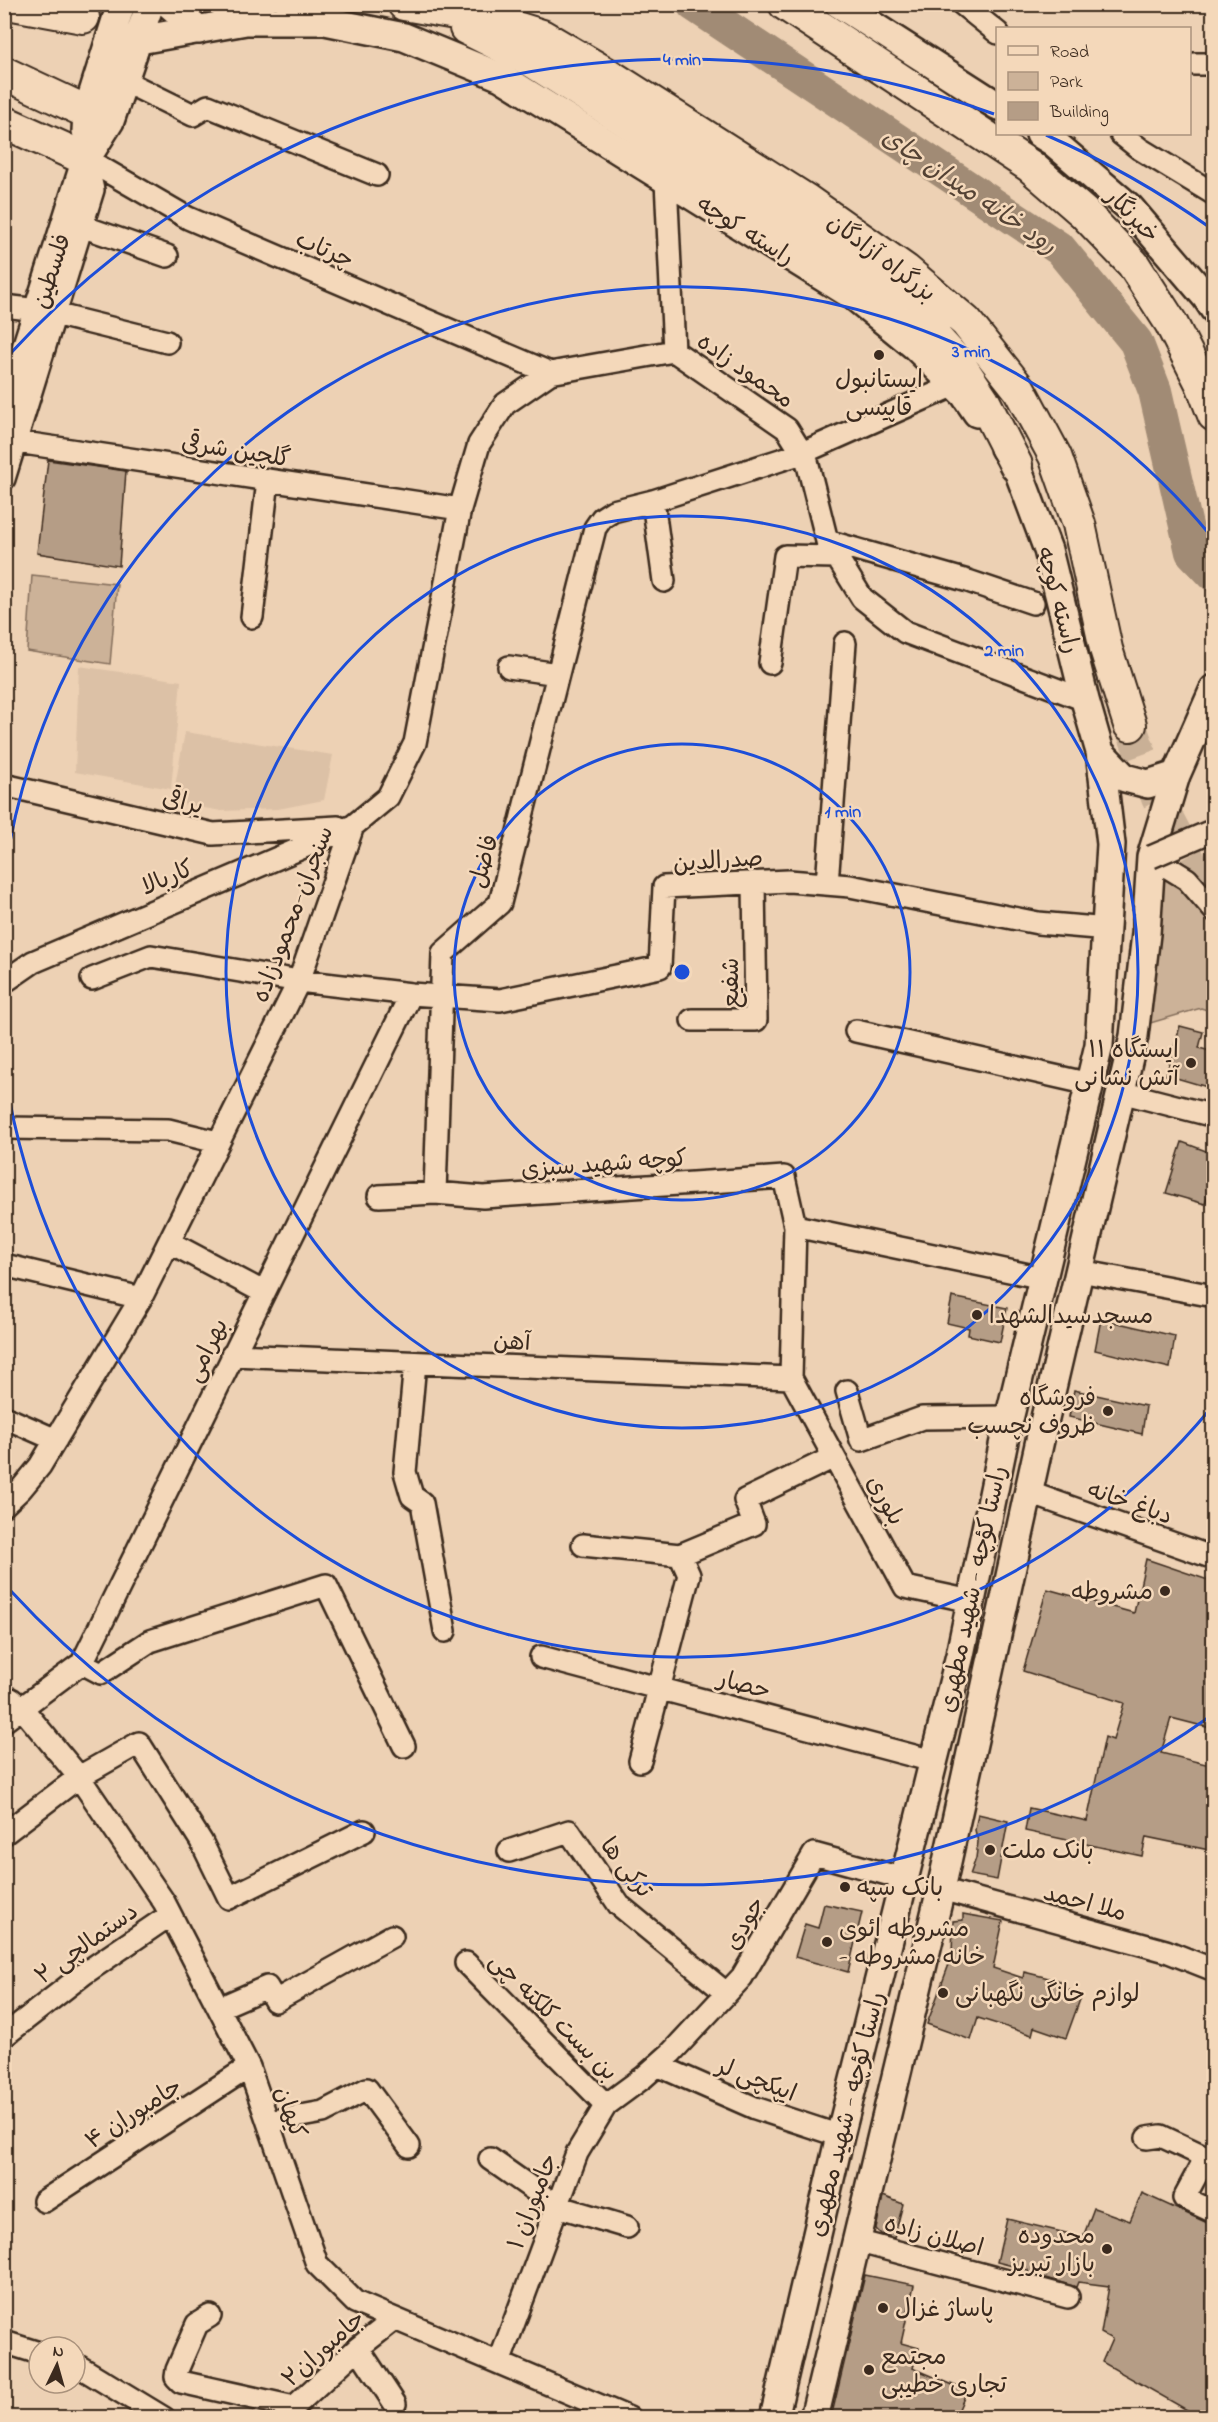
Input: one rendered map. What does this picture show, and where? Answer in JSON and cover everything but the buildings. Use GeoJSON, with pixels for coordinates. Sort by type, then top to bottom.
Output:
{"type":"FeatureCollection","features":[{"type":"Feature","properties":{"kind":"highway","name":"بزرگراه آزادگان"},"geometry":{"type":"LineString","coordinates":[[404,4],[484,18],[542,36],[607,74],[807,201],[905,270],[966,322],[1019,388],[1055,456],[1079,524],[1106,649],[1130,725]]}},
{"type":"Feature","properties":{"kind":"highway"},"geometry":{"type":"LineString","coordinates":[[785,4],[1030,166],[1083,213],[1133,264],[1171,323],[1202,384],[1214,415]]}},
{"type":"Feature","properties":{"kind":"highway"},"geometry":{"type":"LineString","coordinates":[[409,5],[478,33],[534,62],[857,268],[914,313],[959,364],[983,400],[1016,465]]}},
{"type":"Feature","properties":{"kind":"highway"},"geometry":{"type":"LineString","coordinates":[[4,12],[26,7],[83,17]]}},
{"type":"Feature","properties":{"kind":"highway"},"geometry":{"type":"LineString","coordinates":[[4,73],[87,112]]}},
{"type":"Feature","properties":{"kind":"highway"},"geometry":{"type":"LineString","coordinates":[[4,122],[86,159]]}},
{"type":"Feature","properties":{"kind":"main road"},"geometry":{"type":"LineString","coordinates":[[86,159],[87,112],[121,4]]}},
{"type":"Feature","properties":{"kind":"main road"},"geometry":{"type":"LineString","coordinates":[[86,159],[110,122],[150,4]]}},
{"type":"Feature","properties":{"kind":"main road"},"geometry":{"type":"LineString","coordinates":[[169,4],[199,30]]}},
{"type":"Feature","properties":{"kind":"main road"},"geometry":{"type":"LineString","coordinates":[[839,4],[996,105]]}},
{"type":"Feature","properties":{"kind":"main road","name":"راسته کوچه"},"geometry":{"type":"LineString","coordinates":[[139,40],[246,21],[325,21],[404,37],[501,78],[855,297],[915,346],[964,394],[1016,465],[1047,550],[1100,752]]}},
{"type":"Feature","properties":{"kind":"main road","name":"خبرنگار"},"geometry":{"type":"LineString","coordinates":[[1042,135],[1130,207],[1214,309]]}},
{"type":"Feature","properties":{"kind":"main road","name":"فلسطین"},"geometry":{"type":"LineString","coordinates":[[4,417],[46,312],[74,224],[86,159]]}},
{"type":"Feature","properties":{"kind":"main road"},"geometry":{"type":"LineString","coordinates":[[1100,752],[1125,778],[1148,784],[1176,774],[1214,689]]}},
{"type":"Feature","properties":{"kind":"main road","name":"راستا کؤچه - شهید مطهری"},"geometry":{"type":"LineString","coordinates":[[774,2418],[840,2136],[905,1879],[971,1601],[1009,1417],[1097,1055],[1108,929],[1111,855],[1100,752]]}},
{"type":"Feature","properties":{"kind":"main road","name":"راستا کؤچه - شهید مطهری"},"geometry":{"type":"LineString","coordinates":[[814,2418],[941,1889],[1042,1431],[1129,1061],[1146,934],[1151,856],[1176,774]]}},
{"type":"Feature","properties":{"kind":"main road"},"geometry":{"type":"LineString","coordinates":[[1111,855],[1120,840],[1132,836],[1142,840],[1151,856]]}},
{"type":"Feature","properties":{"kind":"main road"},"geometry":{"type":"LineString","coordinates":[[1108,929],[1146,934]]}},
{"type":"Feature","properties":{"kind":"main road"},"geometry":{"type":"LineString","coordinates":[[1097,1055],[1129,1061]]}},
{"type":"Feature","properties":{"kind":"main road"},"geometry":{"type":"LineString","coordinates":[[905,1879],[941,1889]]}},
{"type":"Feature","properties":{"kind":"street"},"geometry":{"type":"LineString","coordinates":[[962,4],[996,31]]}},
{"type":"Feature","properties":{"kind":"street"},"geometry":{"type":"LineString","coordinates":[[124,81],[193,115],[208,106],[377,175]]}},
{"type":"Feature","properties":{"kind":"street"},"geometry":{"type":"LineString","coordinates":[[1122,135],[1140,149],[1214,194]]}},
{"type":"Feature","properties":{"kind":"street","name":"چرتاب"},"geometry":{"type":"LineString","coordinates":[[86,159],[188,218],[550,373]]}},
{"type":"Feature","properties":{"kind":"street"},"geometry":{"type":"LineString","coordinates":[[666,181],[674,351]]}},
{"type":"Feature","properties":{"kind":"street"},"geometry":{"type":"LineString","coordinates":[[74,224],[167,256]]}},
{"type":"Feature","properties":{"kind":"street"},"geometry":{"type":"LineString","coordinates":[[4,306],[46,312],[168,342]]}},
{"type":"Feature","properties":{"kind":"street"},"geometry":{"type":"LineString","coordinates":[[4,479],[10,441],[46,312]]}},
{"type":"Feature","properties":{"kind":"street","name":"سنجران-محمودزاده"},"geometry":{"type":"LineString","coordinates":[[4,1505],[21,1490],[40,1466],[141,1298],[299,981],[353,826],[388,797],[415,743],[460,509],[479,444],[505,404],[550,373],[674,351]]}},
{"type":"Feature","properties":{"kind":"street","name":"محمود زاده"},"geometry":{"type":"LineString","coordinates":[[674,351],[787,429],[807,461],[832,549],[862,598],[905,632],[1085,700]]}},
{"type":"Feature","properties":{"kind":"street"},"geometry":{"type":"LineString","coordinates":[[664,581],[653,501],[802,453],[955,386]]}},
{"type":"Feature","properties":{"kind":"street","name":"گلچین شرقی"},"geometry":{"type":"LineString","coordinates":[[10,441],[460,509]]}},
{"type":"Feature","properties":{"kind":"street"},"geometry":{"type":"LineString","coordinates":[[252,617],[268,480]]}},
{"type":"Feature","properties":{"kind":"street","name":"فاضل"},"geometry":{"type":"LineString","coordinates":[[435,1194],[443,953],[500,903],[595,528],[602,518],[614,511],[653,501]]}},
{"type":"Feature","properties":{"kind":"street"},"geometry":{"type":"LineString","coordinates":[[770,663],[785,556],[832,549],[968,581],[1033,603]]}},
{"type":"Feature","properties":{"kind":"street"},"geometry":{"type":"LineString","coordinates":[[827,884],[845,643]]}},
{"type":"Feature","properties":{"kind":"street"},"geometry":{"type":"LineString","coordinates":[[509,667],[558,674]]}},
{"type":"Feature","properties":{"kind":"street","name":"یراقی"},"geometry":{"type":"LineString","coordinates":[[4,785],[213,834],[353,826]]}},
{"type":"Feature","properties":{"kind":"street","name":"کاربالا"},"geometry":{"type":"LineString","coordinates":[[4,982],[33,963],[353,826]]}},
{"type":"Feature","properties":{"kind":"street"},"geometry":{"type":"LineString","coordinates":[[1151,856],[1214,830]]}},
{"type":"Feature","properties":{"kind":"street"},"geometry":{"type":"LineString","coordinates":[[1151,856],[1186,879],[1214,910]]}},
{"type":"Feature","properties":{"kind":"street","name":"صدرالدین"},"geometry":{"type":"LineString","coordinates":[[92,980],[151,956],[299,981],[411,994],[500,999],[660,968],[664,887],[789,880],[850,886],[1038,923],[1108,929]]}},
{"type":"Feature","properties":{"kind":"street","name":"شفیع"},"geometry":{"type":"LineString","coordinates":[[692,1020],[756,1020],[754,882]]}},
{"type":"Feature","properties":{"kind":"street","name":"بهرامی"},"geometry":{"type":"LineString","coordinates":[[4,1721],[13,1704],[82,1663],[411,994]]}},
{"type":"Feature","properties":{"kind":"street"},"geometry":{"type":"LineString","coordinates":[[856,1031],[1090,1084]]}},
{"type":"Feature","properties":{"kind":"street"},"geometry":{"type":"LineString","coordinates":[[1121,1092],[1214,1116]]}},
{"type":"Feature","properties":{"kind":"street"},"geometry":{"type":"LineString","coordinates":[[4,1128],[168,1130],[217,1142]]}},
{"type":"Feature","properties":{"kind":"street","name":"کوچه شهید سبزی"},"geometry":{"type":"LineString","coordinates":[[379,1196],[435,1194],[483,1197],[784,1177],[795,1226],[791,1378]]}},
{"type":"Feature","properties":{"kind":"street"},"geometry":{"type":"LineString","coordinates":[[795,1226],[1043,1278]]}},
{"type":"Feature","properties":{"kind":"street"},"geometry":{"type":"LineString","coordinates":[[169,1242],[263,1292]]}},
{"type":"Feature","properties":{"kind":"street"},"geometry":{"type":"LineString","coordinates":[[4,1265],[141,1298]]}},
{"type":"Feature","properties":{"kind":"street"},"geometry":{"type":"LineString","coordinates":[[1080,1271],[1214,1296]]}},
{"type":"Feature","properties":{"kind":"street","name":"آهن"},"geometry":{"type":"LineString","coordinates":[[232,1355],[791,1378]]}},
{"type":"Feature","properties":{"kind":"street"},"geometry":{"type":"LineString","coordinates":[[415,1363],[405,1472],[412,1496],[422,1503],[445,1631]]}},
{"type":"Feature","properties":{"kind":"street","name":"بلوری"},"geometry":{"type":"LineString","coordinates":[[791,1378],[904,1587],[971,1601]]}},
{"type":"Feature","properties":{"kind":"street"},"geometry":{"type":"LineString","coordinates":[[846,1391],[861,1440],[922,1418],[1009,1417]]}},
{"type":"Feature","properties":{"kind":"street"},"geometry":{"type":"LineString","coordinates":[[4,1417],[56,1440]]}},
{"type":"Feature","properties":{"kind":"street"},"geometry":{"type":"LineString","coordinates":[[583,1545],[680,1555],[754,1524],[745,1500],[834,1456]]}},
{"type":"Feature","properties":{"kind":"street","name":"دباغ خانه"},"geometry":{"type":"LineString","coordinates":[[1030,1493],[1214,1558]]}},
{"type":"Feature","properties":{"kind":"street"},"geometry":{"type":"LineString","coordinates":[[640,1761],[688,1575],[680,1555]]}},
{"type":"Feature","properties":{"kind":"street"},"geometry":{"type":"LineString","coordinates":[[82,1663],[101,1674],[150,1641],[326,1585],[404,1746]]}},
{"type":"Feature","properties":{"kind":"street","name":"حصار"},"geometry":{"type":"LineString","coordinates":[[541,1657],[933,1761]]}},
{"type":"Feature","properties":{"kind":"street","name":"کیهان"},"geometry":{"type":"LineString","coordinates":[[13,1704],[79,1777],[170,1915],[249,2067],[317,2264],[355,2302],[628,2418]]}},
{"type":"Feature","properties":{"kind":"street"},"geometry":{"type":"LineString","coordinates":[[4,1834],[79,1777],[139,1743],[201,1841],[229,1898],[364,1831]]}},
{"type":"Feature","properties":{"kind":"street","name":"ترکی ها"},"geometry":{"type":"LineString","coordinates":[[509,1851],[569,1831],[619,1905],[726,1993]]}},
{"type":"Feature","properties":{"kind":"street","name":"جودی"},"geometry":{"type":"LineString","coordinates":[[651,2071],[742,1977],[814,1854],[905,1879]]}},
{"type":"Feature","properties":{"kind":"street","name":"ملا احمد"},"geometry":{"type":"LineString","coordinates":[[941,1889],[1166,1951],[1214,1970]]}},
{"type":"Feature","properties":{"kind":"street","name":"دستمالچی ۲"},"geometry":{"type":"LineString","coordinates":[[4,2036],[85,1973],[170,1915]]}},
{"type":"Feature","properties":{"kind":"street"},"geometry":{"type":"LineString","coordinates":[[219,2008],[267,1987],[275,2001],[392,1936]]}},
{"type":"Feature","properties":{"kind":"street","name":"بن بست کلکته چی"},"geometry":{"type":"LineString","coordinates":[[466,1963],[606,2105]]}},
{"type":"Feature","properties":{"kind":"street","name":"جامبوران ۴"},"geometry":{"type":"LineString","coordinates":[[44,2201],[249,2067]]}},
{"type":"Feature","properties":{"kind":"street","name":"ایپکچی لر"},"geometry":{"type":"LineString","coordinates":[[651,2071],[840,2136]]}},
{"type":"Feature","properties":{"kind":"street","name":"جامبوران ۱"},"geometry":{"type":"LineString","coordinates":[[499,2363],[577,2153],[606,2105],[651,2071]]}},
{"type":"Feature","properties":{"kind":"street"},"geometry":{"type":"LineString","coordinates":[[268,2122],[323,2112],[367,2089],[409,2146]]}},
{"type":"Feature","properties":{"kind":"street"},"geometry":{"type":"LineString","coordinates":[[1147,2139],[1161,2136],[1206,2157],[1184,2198],[1214,2212]]}},
{"type":"Feature","properties":{"kind":"street"},"geometry":{"type":"LineString","coordinates":[[490,2159],[557,2206],[627,2227]]}},
{"type":"Feature","properties":{"kind":"street","name":"اصلان زاده"},"geometry":{"type":"LineString","coordinates":[[856,2241],[1068,2297]]}},
{"type":"Feature","properties":{"kind":"street"},"geometry":{"type":"LineString","coordinates":[[210,2316],[197,2324],[176,2377],[181,2382],[290,2413]]}},
{"type":"Feature","properties":{"kind":"street","name":"جامبوران۲"},"geometry":{"type":"LineString","coordinates":[[290,2413],[358,2348],[395,2319]]}},
{"type":"Feature","properties":{"kind":"street"},"geometry":{"type":"LineString","coordinates":[[4,2342],[27,2349]]}},
{"type":"Feature","properties":{"kind":"street"},"geometry":{"type":"LineString","coordinates":[[358,2348],[395,2404]]}},
{"type":"Feature","properties":{"kind":"street"},"geometry":{"type":"LineString","coordinates":[[87,2371],[164,2418]]}},
{"type":"Feature","properties":{"kind":"shaded area"},"geometry":{"type":"Polygon","coordinates":[[[79,666],[181,681],[171,789],[75,772],[79,666]]]}},
{"type":"Feature","properties":{"kind":"shaded area"},"geometry":{"type":"Polygon","coordinates":[[[185,732],[333,755],[324,800],[278,809],[221,811],[172,802],[185,732]]]}},
{"type":"Feature","properties":{"kind":"green space"},"geometry":{"type":"Polygon","coordinates":[[[32,575],[117,584],[110,664],[27,651],[32,575]]]}},
{"type":"Feature","properties":{"kind":"green space"},"geometry":{"type":"Polygon","coordinates":[[[1157,872],[1167,876],[1213,919],[1213,1012],[1201,1008],[1147,1024],[1157,872]]]}},
{"type":"Feature","properties":{"kind":"waterway","name":"رود خانه میدان چای"},"geometry":{"type":"LineString","coordinates":[[693,4],[1060,249],[1136,342],[1155,391],[1192,552],[1214,575]]}},
{"type":"Feature","properties":{"kind":"tunnel"},"geometry":{"type":"LineString","coordinates":[[1130,725],[1157,798],[1203,885],[1214,898]]}},
{"type":"Feature","properties":{"kind":"place","name":"ایستانبول قاپیسی"},"geometry":{"type":"Point","coordinates":[879,355]}},
{"type":"Feature","properties":{"kind":"place","name":"ایستگاه ۱۱ آتش نشانی"},"geometry":{"type":"Point","coordinates":[1191,1063]}},
{"type":"Feature","properties":{"kind":"place","name":"مسجدسیدالشهدا"},"geometry":{"type":"Point","coordinates":[977,1315]}},
{"type":"Feature","properties":{"kind":"place","name":"فروشگاه ظروف نچسب"},"geometry":{"type":"Point","coordinates":[1108,1411]}},
{"type":"Feature","properties":{"kind":"place","name":"مشروطه"},"geometry":{"type":"Point","coordinates":[1165,1591]}},
{"type":"Feature","properties":{"kind":"place","name":"بانک ملت"},"geometry":{"type":"Point","coordinates":[990,1850]}},
{"type":"Feature","properties":{"kind":"place","name":"بانک سپه"},"geometry":{"type":"Point","coordinates":[845,1887]}},
{"type":"Feature","properties":{"kind":"place","name":"مشروطه ائوی - خانه مشروطه"},"geometry":{"type":"Point","coordinates":[827,1942]}},
{"type":"Feature","properties":{"kind":"place","name":"لوازم خانگی نگهبانی"},"geometry":{"type":"Point","coordinates":[943,1993]}},
{"type":"Feature","properties":{"kind":"place","name":"محدوده بازار تبریز"},"geometry":{"type":"Point","coordinates":[1107,2249]}},
{"type":"Feature","properties":{"kind":"place","name":"پاساژ غزال"},"geometry":{"type":"Point","coordinates":[883,2308]}},
{"type":"Feature","properties":{"kind":"place","name":"مجتمع تجاری خطیبی"},"geometry":{"type":"Point","coordinates":[869,2370]}}]}
